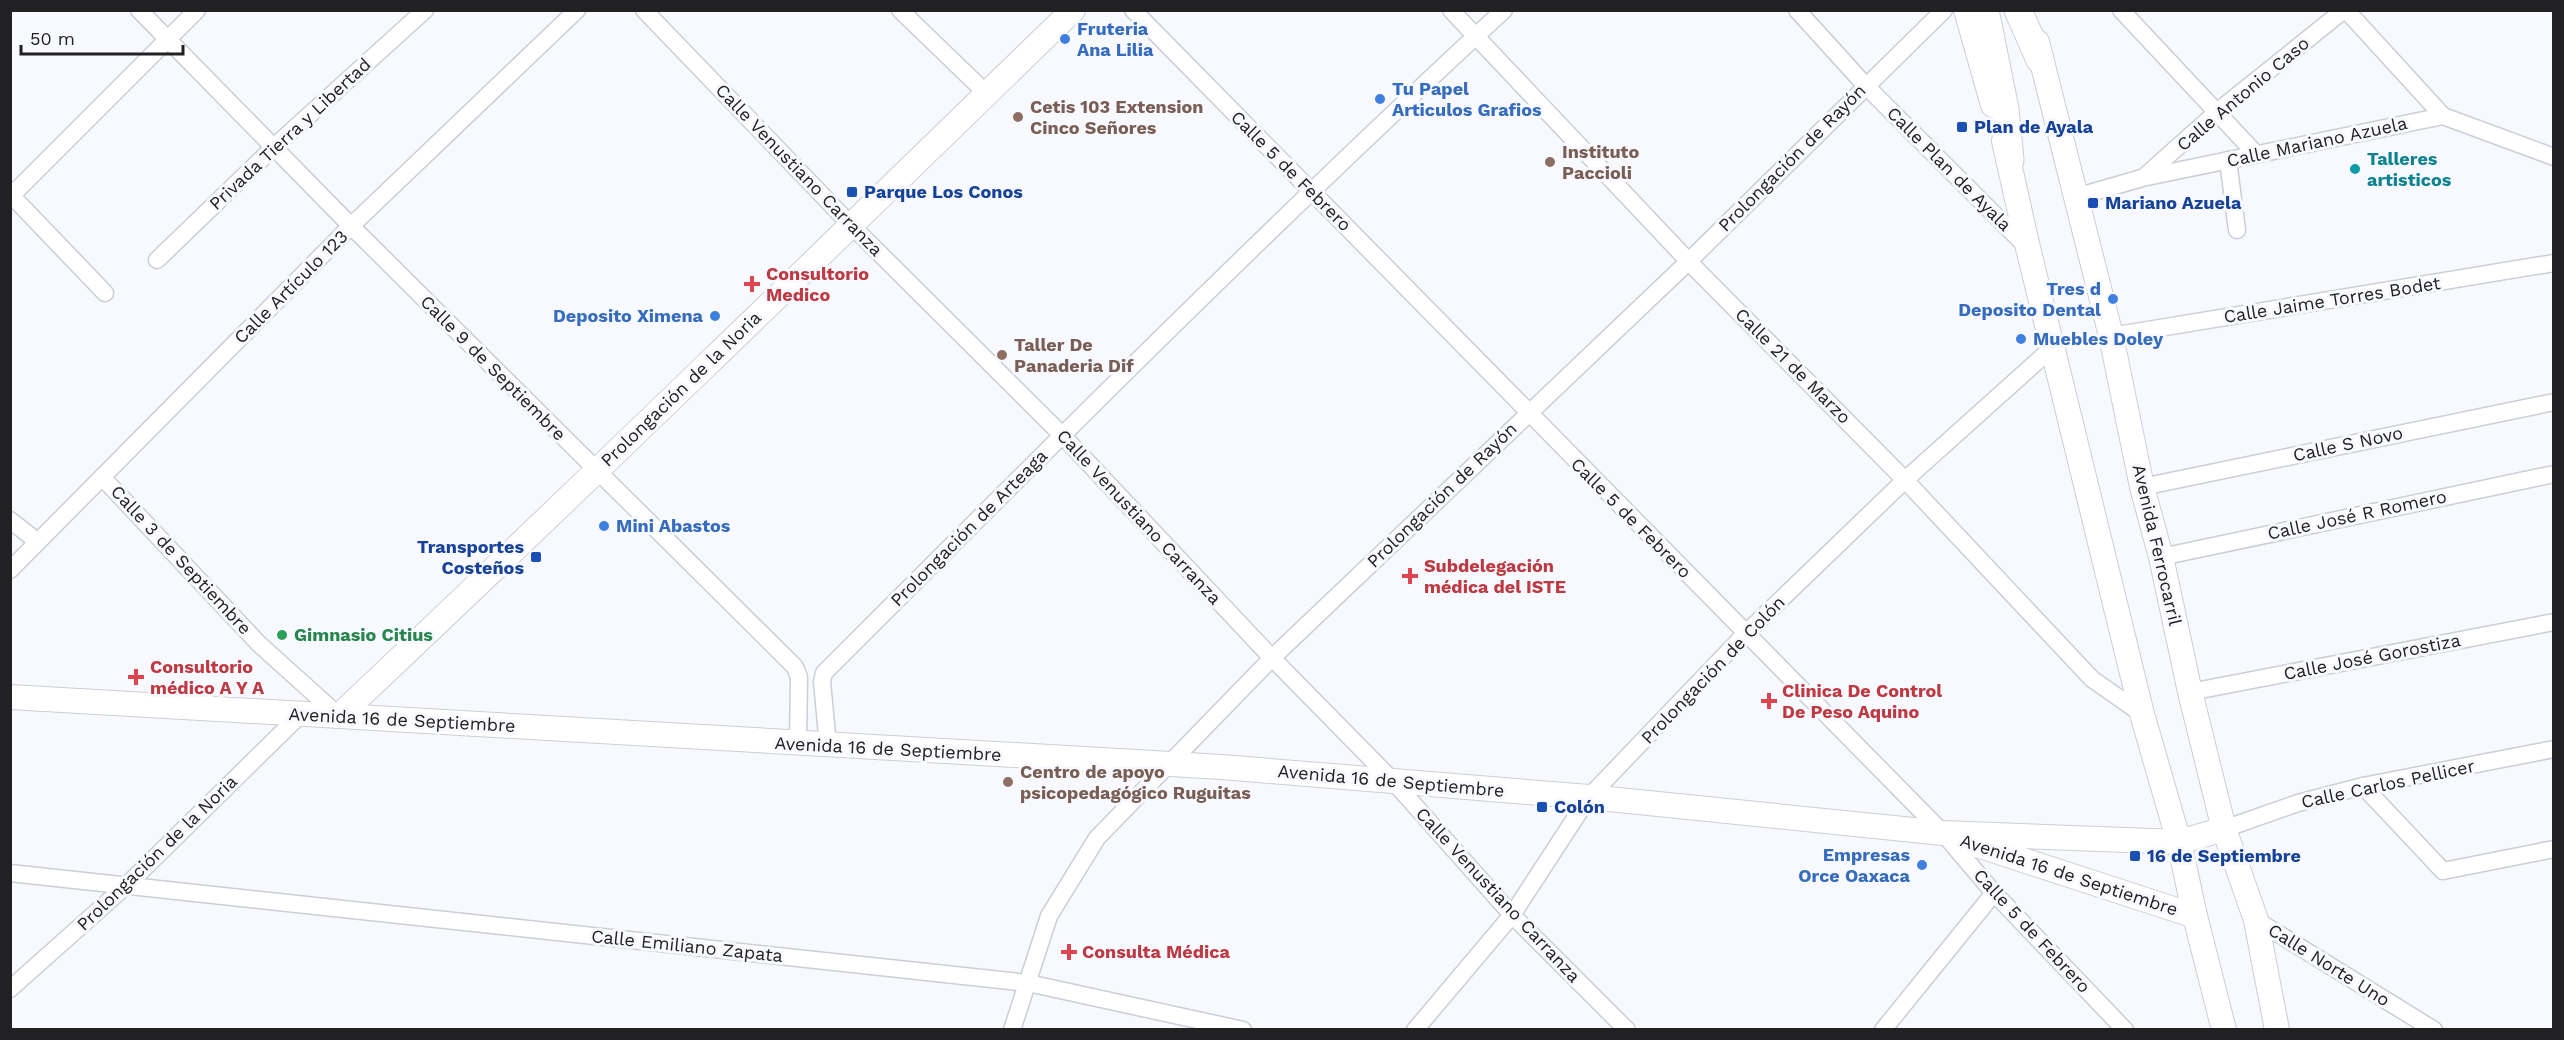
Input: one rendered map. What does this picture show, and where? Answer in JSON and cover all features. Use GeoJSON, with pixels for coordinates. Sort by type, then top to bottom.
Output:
{"type":"FeatureCollection","features":[{"type":"Feature","properties":{"kind":"main road","name":"Prolongación de la Noria"},"geometry":{"type":"LineString","coordinates":[[339,716],[597,472],[1073,10]]}},
{"type":"Feature","properties":{"kind":"main road"},"geometry":{"type":"LineString","coordinates":[[1966,10],[2010,160],[2028,248],[2142,714],[2179,842],[2224,1029]]}},
{"type":"Feature","properties":{"kind":"main road"},"geometry":{"type":"LineString","coordinates":[[1985,10],[2005,109],[2010,160]]}},
{"type":"Feature","properties":{"kind":"main road","name":"Avenida Ferrocarril"},"geometry":{"type":"LineString","coordinates":[[2018,10],[2040,60]]}},
{"type":"Feature","properties":{"kind":"main road","name":"Avenida Ferrocarril"},"geometry":{"type":"LineString","coordinates":[[2031,10],[2040,60],[2110,336],[2142,487],[2161,557],[2190,692],[2224,829],[2256,920],[2277,1029]]}},
{"type":"Feature","properties":{"kind":"main road","name":"Avenida 16 de Septiembre"},"geometry":{"type":"LineString","coordinates":[[10,697],[1167,764],[1589,797],[1943,833],[2179,842],[2224,829]]}},
{"type":"Feature","properties":{"kind":"main road","name":"Avenida 16 de Septiembre"},"geometry":{"type":"LineString","coordinates":[[1943,833],[2195,916]]}},
{"type":"Feature","properties":{"kind":"street","name":"Calle 9 de Septiembre"},"geometry":{"type":"LineString","coordinates":[[139,10],[351,226],[795,667],[799,677],[798,743]]}},
{"type":"Feature","properties":{"kind":"street"},"geometry":{"type":"LineString","coordinates":[[105,293],[11,197],[197,10]]}},
{"type":"Feature","properties":{"kind":"street","name":"Privada Tierra y Libertad"},"geometry":{"type":"LineString","coordinates":[[157,260],[273,147],[425,10]]}},
{"type":"Feature","properties":{"kind":"street","name":"Calle Artículo 123"},"geometry":{"type":"LineString","coordinates":[[10,570],[351,226],[577,10]]}},
{"type":"Feature","properties":{"kind":"street","name":"Calle Venustiano Carranza"},"geometry":{"type":"LineString","coordinates":[[644,10],[850,224],[1062,435],[1272,658],[1393,781],[1512,915],[1627,1029]]}},
{"type":"Feature","properties":{"kind":"street"},"geometry":{"type":"LineString","coordinates":[[900,10],[987,94]]}},
{"type":"Feature","properties":{"kind":"street","name":"Calle 5 de Febrero"},"geometry":{"type":"LineString","coordinates":[[1133,10],[1528,414],[1943,833],[1994,893],[2125,1029]]}},
{"type":"Feature","properties":{"kind":"street","name":"Calle 21 de Marzo"},"geometry":{"type":"LineString","coordinates":[[1451,10],[1689,261],[1905,480],[2092,679],[2142,714]]}},
{"type":"Feature","properties":{"kind":"street","name":"Prolongación de Arteaga"},"geometry":{"type":"LineString","coordinates":[[828,745],[822,682],[824,673],[1062,435],[1312,191],[1504,10]]}},
{"type":"Feature","properties":{"kind":"street","name":"Calle Plan de Ayala"},"geometry":{"type":"LineString","coordinates":[[1797,10],[1865,85],[2028,248]]}},
{"type":"Feature","properties":{"kind":"street","name":"Prolongación de Rayón"},"geometry":{"type":"LineString","coordinates":[[1012,1029],[1049,916],[1097,838],[1272,658],[1689,261],[1865,85],[1944,10]]}},
{"type":"Feature","properties":{"kind":"street"},"geometry":{"type":"LineString","coordinates":[[2121,10],[2256,154]]}},
{"type":"Feature","properties":{"kind":"street"},"geometry":{"type":"LineString","coordinates":[[2345,10],[2443,116],[2553,158]]}},
{"type":"Feature","properties":{"kind":"street","name":"Calle Antonio Caso"},"geometry":{"type":"LineString","coordinates":[[2142,178],[2218,111],[2345,10]]}},
{"type":"Feature","properties":{"kind":"street","name":"Calle Mariano Azuela"},"geometry":{"type":"LineString","coordinates":[[2076,197],[2142,178],[2443,116]]}},
{"type":"Feature","properties":{"kind":"street"},"geometry":{"type":"LineString","coordinates":[[2228,160],[2237,230]]}},
{"type":"Feature","properties":{"kind":"street","name":"Calle Jaime Torres Bodet"},"geometry":{"type":"LineString","coordinates":[[2110,336],[2553,263]]}},
{"type":"Feature","properties":{"kind":"street","name":"Prolongación de Colón"},"geometry":{"type":"LineString","coordinates":[[1415,1029],[1512,915],[1589,797],[1745,634],[1905,480],[2052,348]]}},
{"type":"Feature","properties":{"kind":"street","name":"Calle S Novo"},"geometry":{"type":"LineString","coordinates":[[2142,487],[2553,402]]}},
{"type":"Feature","properties":{"kind":"street","name":"Calle José R Romero"},"geometry":{"type":"LineString","coordinates":[[2161,557],[2553,474]]}},
{"type":"Feature","properties":{"kind":"street","name":"Calle 3 de Septiembre"},"geometry":{"type":"LineString","coordinates":[[102,477],[259,644],[339,716]]}},
{"type":"Feature","properties":{"kind":"street"},"geometry":{"type":"LineString","coordinates":[[10,520],[38,542]]}},
{"type":"Feature","properties":{"kind":"street","name":"Calle José Gorostiza"},"geometry":{"type":"LineString","coordinates":[[2190,692],[2553,622]]}},
{"type":"Feature","properties":{"kind":"street","name":"Prolongación de la Noria"},"geometry":{"type":"LineString","coordinates":[[10,989],[128,884],[300,714]]}},
{"type":"Feature","properties":{"kind":"street","name":"Calle Carlos Pellicer"},"geometry":{"type":"LineString","coordinates":[[2224,829],[2298,803],[2363,786],[2553,749]]}},
{"type":"Feature","properties":{"kind":"street"},"geometry":{"type":"LineString","coordinates":[[2363,786],[2443,871],[2553,849]]}},
{"type":"Feature","properties":{"kind":"street","name":"Calle Emiliano Zapata"},"geometry":{"type":"LineString","coordinates":[[10,873],[128,884],[1028,984],[1244,1029]]}},
{"type":"Feature","properties":{"kind":"street"},"geometry":{"type":"LineString","coordinates":[[1883,1029],[1994,893]]}},
{"type":"Feature","properties":{"kind":"street","name":"Calle Norte Uno"},"geometry":{"type":"LineString","coordinates":[[2256,920],[2434,1029]]}},
{"type":"Feature","properties":{"kind":"place","name":"Fruteria Ana Lilia"},"geometry":{"type":"Point","coordinates":[1065,39]}},
{"type":"Feature","properties":{"kind":"place","name":"Tu Papel Articulos Grafios"},"geometry":{"type":"Point","coordinates":[1380,99]}},
{"type":"Feature","properties":{"kind":"place","name":"Cetis 103 Extension Cinco Señores"},"geometry":{"type":"Point","coordinates":[1018,117]}},
{"type":"Feature","properties":{"kind":"place","name":"Plan de Ayala"},"geometry":{"type":"Point","coordinates":[1962,127]}},
{"type":"Feature","properties":{"kind":"place","name":"Instituto Paccioli"},"geometry":{"type":"Point","coordinates":[1550,162]}},
{"type":"Feature","properties":{"kind":"place","name":"Talleres artisticos"},"geometry":{"type":"Point","coordinates":[2355,169]}},
{"type":"Feature","properties":{"kind":"place","name":"Parque Los Conos"},"geometry":{"type":"Point","coordinates":[852,192]}},
{"type":"Feature","properties":{"kind":"place","name":"Mariano Azuela"},"geometry":{"type":"Point","coordinates":[2093,203]}},
{"type":"Feature","properties":{"kind":"place","name":"Consultorio Medico"},"geometry":{"type":"Point","coordinates":[752,284]}},
{"type":"Feature","properties":{"kind":"place","name":"Tres d Deposito Dental"},"geometry":{"type":"Point","coordinates":[2113,299]}},
{"type":"Feature","properties":{"kind":"place","name":"Deposito Ximena"},"geometry":{"type":"Point","coordinates":[715,316]}},
{"type":"Feature","properties":{"kind":"place","name":"Muebles Doley"},"geometry":{"type":"Point","coordinates":[2021,339]}},
{"type":"Feature","properties":{"kind":"place","name":"Taller De Panaderia Dif"},"geometry":{"type":"Point","coordinates":[1002,355]}},
{"type":"Feature","properties":{"kind":"place","name":"Mini Abastos"},"geometry":{"type":"Point","coordinates":[604,526]}},
{"type":"Feature","properties":{"kind":"place","name":"Transportes Costeños"},"geometry":{"type":"Point","coordinates":[536,557]}},
{"type":"Feature","properties":{"kind":"place","name":"Subdelegación médica del ISTE"},"geometry":{"type":"Point","coordinates":[1410,576]}},
{"type":"Feature","properties":{"kind":"place","name":"Gimnasio Citius"},"geometry":{"type":"Point","coordinates":[282,635]}},
{"type":"Feature","properties":{"kind":"place","name":"Consultorio médico A Y A"},"geometry":{"type":"Point","coordinates":[136,677]}},
{"type":"Feature","properties":{"kind":"place","name":"Clinica De Control De Peso Aquino"},"geometry":{"type":"Point","coordinates":[1769,701]}},
{"type":"Feature","properties":{"kind":"place","name":"Centro de apoyo psicopedagógico Ruguitas"},"geometry":{"type":"Point","coordinates":[1008,782]}},
{"type":"Feature","properties":{"kind":"place","name":"Colón"},"geometry":{"type":"Point","coordinates":[1542,807]}},
{"type":"Feature","properties":{"kind":"place","name":"16 de Septiembre"},"geometry":{"type":"Point","coordinates":[2135,856]}},
{"type":"Feature","properties":{"kind":"place","name":"Empresas Orce Oaxaca"},"geometry":{"type":"Point","coordinates":[1922,865]}},
{"type":"Feature","properties":{"kind":"place","name":"Consulta Médica"},"geometry":{"type":"Point","coordinates":[1069,952]}}]}
